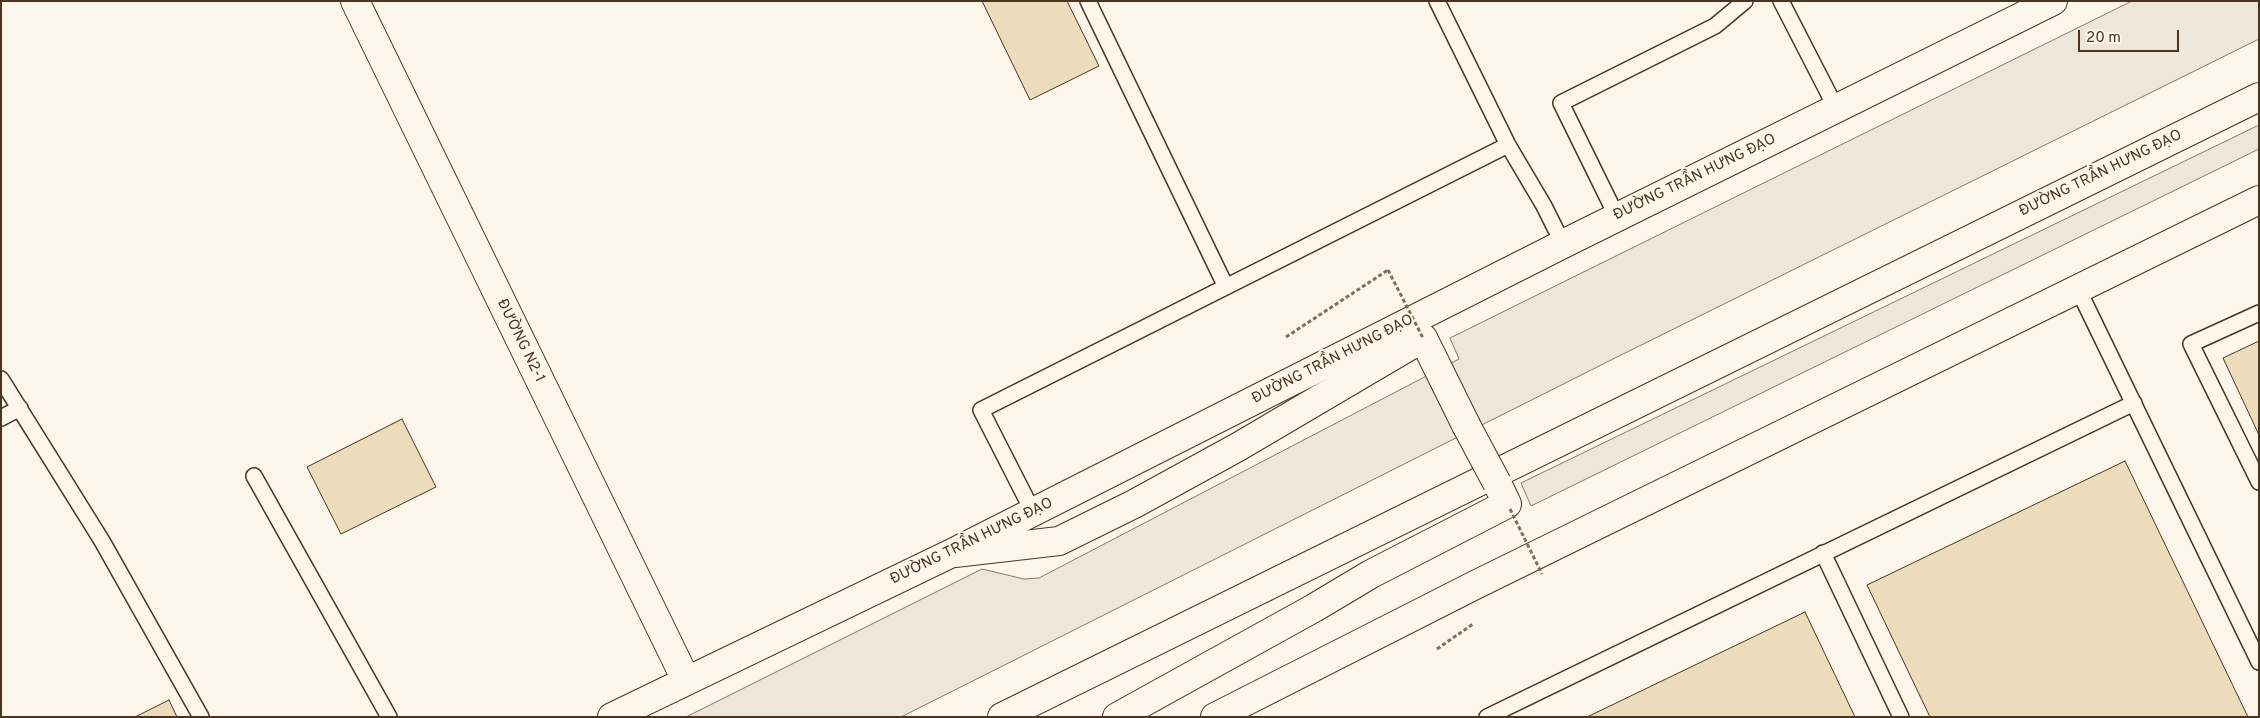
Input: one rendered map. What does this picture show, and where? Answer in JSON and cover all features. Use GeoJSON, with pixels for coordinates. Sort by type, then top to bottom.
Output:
{"type":"FeatureCollection","features":[{"type":"Feature","properties":{"kind":"main road","name":"ĐƯỜNG N2-1"},"geometry":{"type":"LineString","coordinates":[[355,1],[686,680]]}},
{"type":"Feature","properties":{"kind":"main road","name":"ĐƯỜNG TRẦN HƯNG ĐẠO"},"geometry":{"type":"LineString","coordinates":[[612,717],[952,553],[1563,244],[2053,1]]}},
{"type":"Feature","properties":{"kind":"main road","name":"ĐƯỜNG TRẦN HƯNG ĐẠO"},"geometry":{"type":"LineString","coordinates":[[1002,717],[2259,96]]}},
{"type":"Feature","properties":{"kind":"main road"},"geometry":{"type":"LineString","coordinates":[[1215,717],[1474,585],[2259,200]]}},
{"type":"Feature","properties":{"kind":"main road"},"geometry":{"type":"LineString","coordinates":[[952,553],[1059,541],[1193,472],[1423,338],[1507,504],[1371,574],[1314,608],[1117,717]]}},
{"type":"Feature","properties":{"kind":"lane"},"geometry":{"type":"LineString","coordinates":[[1088,1],[1226,287]]}},
{"type":"Feature","properties":{"kind":"lane"},"geometry":{"type":"LineString","coordinates":[[1437,1],[1508,145],[1544,206],[1563,244]]}},
{"type":"Feature","properties":{"kind":"lane"},"geometry":{"type":"LineString","coordinates":[[1617,217],[1562,103],[1715,26],[1745,1]]}},
{"type":"Feature","properties":{"kind":"lane"},"geometry":{"type":"LineString","coordinates":[[1781,1],[1836,108]]}},
{"type":"Feature","properties":{"kind":"lane"},"geometry":{"type":"LineString","coordinates":[[1033,512],[981,410],[1508,145]]}},
{"type":"Feature","properties":{"kind":"lane"},"geometry":{"type":"LineString","coordinates":[[2078,289],[2259,662]]}},
{"type":"Feature","properties":{"kind":"lane"},"geometry":{"type":"LineString","coordinates":[[2259,313],[2191,344],[2259,482]]}},
{"type":"Feature","properties":{"kind":"lane"},"geometry":{"type":"LineString","coordinates":[[1,379],[102,541],[201,717]]}},
{"type":"Feature","properties":{"kind":"lane"},"geometry":{"type":"LineString","coordinates":[[1496,715],[1823,553],[2134,403]]}},
{"type":"Feature","properties":{"kind":"lane"},"geometry":{"type":"LineString","coordinates":[[1,418],[20,408]]}},
{"type":"Feature","properties":{"kind":"lane"},"geometry":{"type":"LineString","coordinates":[[254,476],[389,717]]}},
{"type":"Feature","properties":{"kind":"lane"},"geometry":{"type":"LineString","coordinates":[[1823,553],[1901,717]]}},
{"type":"Feature","properties":{"kind":"path"},"geometry":{"type":"LineString","coordinates":[[1286,337],[1388,270],[1423,338]]}},
{"type":"Feature","properties":{"kind":"path"},"geometry":{"type":"LineString","coordinates":[[1507,504],[1542,574]]}},
{"type":"Feature","properties":{"kind":"shaded area"},"geometry":{"type":"Polygon","coordinates":[[[2132,1],[2259,1],[2259,39],[1617,357],[901,717],[686,717],[982,569],[1024,579],[1039,578],[1459,359],[1450,338],[2132,1]]]}},
{"type":"Feature","properties":{"kind":"shaded area"},"geometry":{"type":"Polygon","coordinates":[[[2259,125],[2259,149],[1531,506],[1521,483],[2259,125]]]}},
{"type":"Feature","properties":{"kind":"building"},"geometry":{"type":"Polygon","coordinates":[[[982,1],[1067,1],[1099,66],[1030,100],[982,1]]]}},
{"type":"Feature","properties":{"kind":"building"},"geometry":{"type":"Polygon","coordinates":[[[2259,341],[2259,435],[2223,358],[2259,341]]]}},
{"type":"Feature","properties":{"kind":"building"},"geometry":{"type":"Polygon","coordinates":[[[402,419],[436,487],[341,534],[307,467],[402,419]]]}},
{"type":"Feature","properties":{"kind":"building"},"geometry":{"type":"Polygon","coordinates":[[[2125,461],[2248,717],[1930,717],[1867,585],[2125,461]]]}},
{"type":"Feature","properties":{"kind":"building"},"geometry":{"type":"Polygon","coordinates":[[[1805,612],[1855,717],[1587,717],[1805,612]]]}},
{"type":"Feature","properties":{"kind":"building"},"geometry":{"type":"Polygon","coordinates":[[[169,700],[177,717],[135,717],[169,700]]]}}]}
